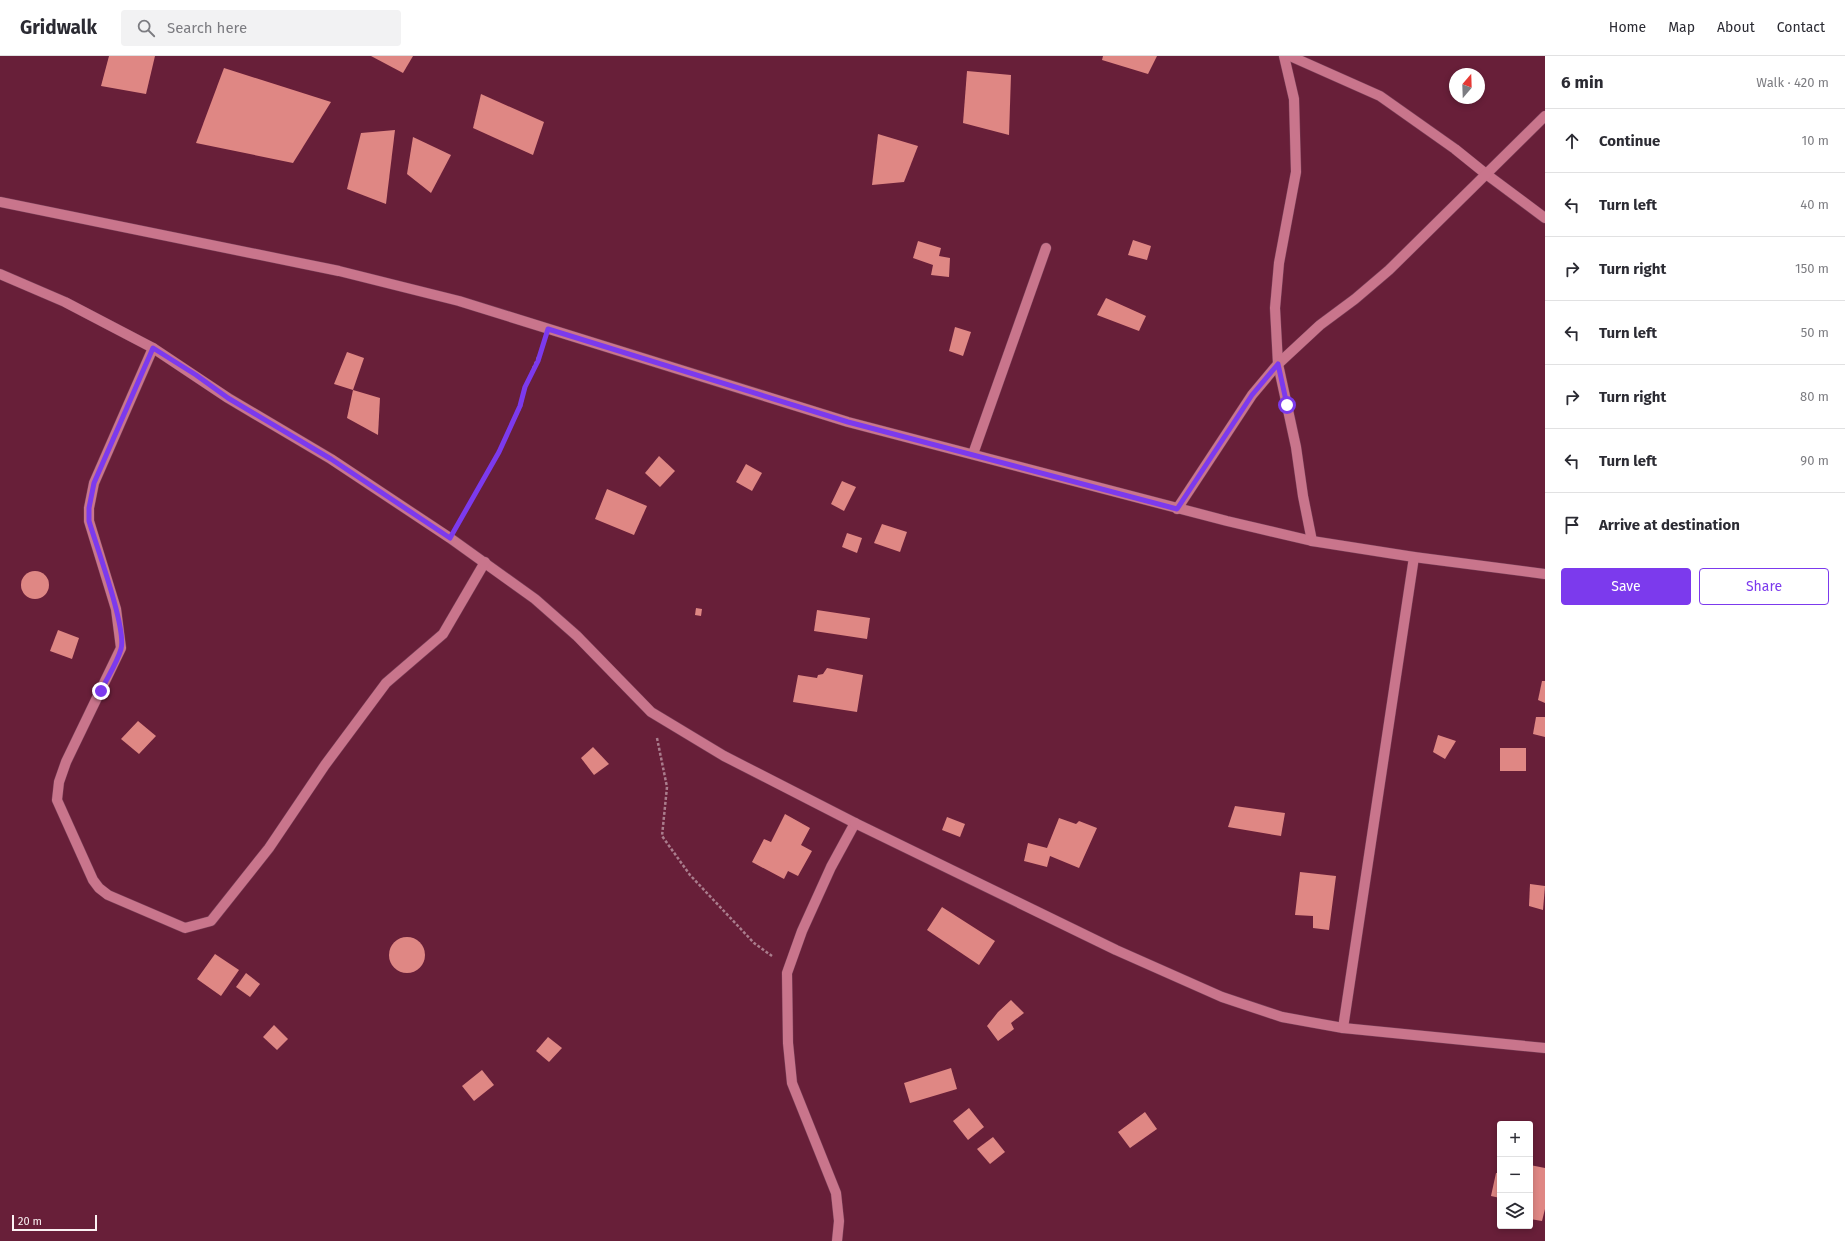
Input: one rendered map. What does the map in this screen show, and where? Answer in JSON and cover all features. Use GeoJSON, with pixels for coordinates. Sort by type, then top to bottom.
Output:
{"type":"FeatureCollection","features":[{"type":"Feature","properties":{"kind":"street"},"geometry":{"type":"LineString","coordinates":[[1284,56],[1294,99],[1296,172],[1279,263],[1275,308],[1278,364],[1296,447],[1302,496],[1312,541]]}},
{"type":"Feature","properties":{"kind":"street"},"geometry":{"type":"LineString","coordinates":[[1290,56],[1380,96],[1456,149],[1486,174],[1545,218]]}},
{"type":"Feature","properties":{"kind":"street"},"geometry":{"type":"LineString","coordinates":[[1177,509],[1252,395],[1278,364],[1320,325],[1355,299],[1389,270],[1545,116]]}},
{"type":"Feature","properties":{"kind":"street"},"geometry":{"type":"LineString","coordinates":[[0,202],[338,271],[459,301],[848,422],[1177,509],[1312,541],[1414,557],[1545,574]]}},
{"type":"Feature","properties":{"kind":"street"},"geometry":{"type":"LineString","coordinates":[[972,454],[1046,248]]}},
{"type":"Feature","properties":{"kind":"street"},"geometry":{"type":"LineString","coordinates":[[0,274],[65,302],[153,348],[196,375],[228,398],[331,459],[450,538],[541,604],[577,636],[651,712],[724,756],[855,823],[948,867],[1070,929],[1222,997],[1282,1017],[1343,1028],[1545,1048]]}},
{"type":"Feature","properties":{"kind":"street"},"geometry":{"type":"LineString","coordinates":[[153,348],[94,483],[89,508],[89,521],[116,609],[121,648],[66,762],[59,782],[57,800],[93,880],[108,895],[186,928],[211,921],[269,848],[325,765],[386,683],[442,634],[484,562]]}},
{"type":"Feature","properties":{"kind":"street"},"geometry":{"type":"LineString","coordinates":[[1343,1028],[1414,557]]}},
{"type":"Feature","properties":{"kind":"street"},"geometry":{"type":"LineString","coordinates":[[838,1241],[839,1221],[836,1193],[792,1084],[788,1043],[787,973],[802,931],[818,895],[855,823]]}},
{"type":"Feature","properties":{"kind":"path"},"geometry":{"type":"LineString","coordinates":[[450,538],[499,452],[520,406],[525,387],[538,361],[548,329]]}},
{"type":"Feature","properties":{"kind":"path"},"geometry":{"type":"LineString","coordinates":[[651,712],[668,787],[662,836],[690,875],[754,943],[768,953],[787,973]]}},
{"type":"Feature","properties":{"kind":"building"},"geometry":{"type":"Polygon","coordinates":[[[109,56],[155,56],[146,94],[101,86],[109,56]]]}},
{"type":"Feature","properties":{"kind":"building"},"geometry":{"type":"Polygon","coordinates":[[[371,56],[413,56],[403,73],[371,56]]]}},
{"type":"Feature","properties":{"kind":"building"},"geometry":{"type":"Polygon","coordinates":[[[1103,56],[1157,56],[1148,74],[1102,60],[1103,56]]]}},
{"type":"Feature","properties":{"kind":"building"},"geometry":{"type":"Polygon","coordinates":[[[224,68],[331,102],[293,163],[196,143],[224,68]]]}},
{"type":"Feature","properties":{"kind":"building"},"geometry":{"type":"Polygon","coordinates":[[[967,71],[1011,75],[1009,135],[963,123],[967,71]]]}},
{"type":"Feature","properties":{"kind":"building"},"geometry":{"type":"Polygon","coordinates":[[[481,94],[544,122],[533,155],[473,128],[481,94]]]}},
{"type":"Feature","properties":{"kind":"building"},"geometry":{"type":"Polygon","coordinates":[[[395,130],[386,204],[347,189],[361,133],[395,130]]]}},
{"type":"Feature","properties":{"kind":"building"},"geometry":{"type":"Polygon","coordinates":[[[878,134],[918,146],[904,182],[872,185],[878,134]]]}},
{"type":"Feature","properties":{"kind":"building"},"geometry":{"type":"Polygon","coordinates":[[[413,137],[451,155],[431,193],[407,174],[413,137]]]}},
{"type":"Feature","properties":{"kind":"building"},"geometry":{"type":"Polygon","coordinates":[[[1133,240],[1151,246],[1147,260],[1128,255],[1133,240]]]}},
{"type":"Feature","properties":{"kind":"building"},"geometry":{"type":"Polygon","coordinates":[[[918,241],[941,248],[939,256],[950,258],[949,277],[931,275],[933,265],[913,258],[918,241]]]}},
{"type":"Feature","properties":{"kind":"building"},"geometry":{"type":"Polygon","coordinates":[[[1106,298],[1146,316],[1139,331],[1097,315],[1106,298]]]}},
{"type":"Feature","properties":{"kind":"building"},"geometry":{"type":"Polygon","coordinates":[[[955,327],[971,332],[963,356],[949,351],[955,327]]]}},
{"type":"Feature","properties":{"kind":"building"},"geometry":{"type":"Polygon","coordinates":[[[347,352],[364,358],[353,390],[334,384],[347,352]]]}},
{"type":"Feature","properties":{"kind":"building"},"geometry":{"type":"Polygon","coordinates":[[[353,390],[380,398],[378,435],[347,418],[353,390]]]}},
{"type":"Feature","properties":{"kind":"building"},"geometry":{"type":"Polygon","coordinates":[[[659,456],[675,471],[660,487],[645,473],[659,456]]]}},
{"type":"Feature","properties":{"kind":"building"},"geometry":{"type":"Polygon","coordinates":[[[746,464],[762,473],[752,491],[736,482],[746,464]]]}},
{"type":"Feature","properties":{"kind":"building"},"geometry":{"type":"Polygon","coordinates":[[[842,481],[856,487],[844,511],[831,504],[842,481]]]}},
{"type":"Feature","properties":{"kind":"building"},"geometry":{"type":"Polygon","coordinates":[[[607,489],[647,506],[634,535],[595,519],[607,489]]]}},
{"type":"Feature","properties":{"kind":"building"},"geometry":{"type":"Polygon","coordinates":[[[882,524],[907,532],[900,552],[874,543],[882,524]]]}},
{"type":"Feature","properties":{"kind":"building"},"geometry":{"type":"Polygon","coordinates":[[[847,533],[862,538],[857,553],[842,547],[847,533]]]}},
{"type":"Feature","properties":{"kind":"building"},"geometry":{"type":"Polygon","coordinates":[[[35,571],[41,572],[45,575],[48,579],[48,591],[45,595],[41,598],[35,599],[29,598],[25,595],[22,591],[21,585],[22,579],[25,575],[29,572],[35,571]]]}},
{"type":"Feature","properties":{"kind":"building"},"geometry":{"type":"Polygon","coordinates":[[[696,608],[702,609],[701,616],[695,615],[696,608]]]}},
{"type":"Feature","properties":{"kind":"building"},"geometry":{"type":"Polygon","coordinates":[[[817,610],[870,618],[867,639],[814,631],[817,610]]]}},
{"type":"Feature","properties":{"kind":"building"},"geometry":{"type":"Polygon","coordinates":[[[58,630],[79,638],[72,659],[50,651],[58,630]]]}},
{"type":"Feature","properties":{"kind":"building"},"geometry":{"type":"Polygon","coordinates":[[[827,668],[863,675],[857,712],[793,702],[798,675],[817,678],[818,675],[823,674],[827,668]]]}},
{"type":"Feature","properties":{"kind":"building"},"geometry":{"type":"Polygon","coordinates":[[[1542,681],[1545,681],[1545,703],[1538,700],[1542,681]]]}},
{"type":"Feature","properties":{"kind":"building"},"geometry":{"type":"Polygon","coordinates":[[[1536,717],[1545,717],[1545,737],[1533,734],[1536,717]]]}},
{"type":"Feature","properties":{"kind":"building"},"geometry":{"type":"Polygon","coordinates":[[[138,721],[156,736],[139,754],[121,739],[138,721]]]}},
{"type":"Feature","properties":{"kind":"building"},"geometry":{"type":"Polygon","coordinates":[[[1438,735],[1456,741],[1445,759],[1433,752],[1438,735]]]}},
{"type":"Feature","properties":{"kind":"building"},"geometry":{"type":"Polygon","coordinates":[[[593,747],[609,764],[594,775],[581,758],[593,747]]]}},
{"type":"Feature","properties":{"kind":"building"},"geometry":{"type":"Polygon","coordinates":[[[1500,748],[1526,748],[1526,771],[1500,771],[1500,748]]]}},
{"type":"Feature","properties":{"kind":"building"},"geometry":{"type":"Polygon","coordinates":[[[1235,806],[1285,813],[1281,836],[1228,827],[1235,806]]]}},
{"type":"Feature","properties":{"kind":"building"},"geometry":{"type":"Polygon","coordinates":[[[785,814],[810,828],[801,845],[812,851],[798,876],[788,871],[784,879],[752,862],[764,839],[771,842],[785,814]]]}},
{"type":"Feature","properties":{"kind":"building"},"geometry":{"type":"Polygon","coordinates":[[[947,817],[965,824],[960,837],[942,830],[947,817]]]}},
{"type":"Feature","properties":{"kind":"building"},"geometry":{"type":"Polygon","coordinates":[[[1059,818],[1076,824],[1079,821],[1097,828],[1079,868],[1050,856],[1047,867],[1024,861],[1028,843],[1047,848],[1059,818]]]}},
{"type":"Feature","properties":{"kind":"building"},"geometry":{"type":"Polygon","coordinates":[[[1300,872],[1336,876],[1329,930],[1313,928],[1313,916],[1295,915],[1300,872]]]}},
{"type":"Feature","properties":{"kind":"building"},"geometry":{"type":"Polygon","coordinates":[[[1530,884],[1545,886],[1543,910],[1529,906],[1530,884]]]}},
{"type":"Feature","properties":{"kind":"building"},"geometry":{"type":"Polygon","coordinates":[[[942,907],[995,941],[979,965],[927,930],[942,907]]]}},
{"type":"Feature","properties":{"kind":"building"},"geometry":{"type":"Polygon","coordinates":[[[407,937],[417,940],[422,945],[425,955],[422,965],[417,970],[407,973],[397,970],[392,965],[389,955],[392,945],[397,940],[407,937]]]}},
{"type":"Feature","properties":{"kind":"building"},"geometry":{"type":"Polygon","coordinates":[[[215,954],[239,970],[221,996],[197,979],[215,954]]]}},
{"type":"Feature","properties":{"kind":"building"},"geometry":{"type":"Polygon","coordinates":[[[246,973],[260,984],[250,997],[236,987],[246,973]]]}},
{"type":"Feature","properties":{"kind":"building"},"geometry":{"type":"Polygon","coordinates":[[[1011,1000],[1024,1013],[1011,1023],[1014,1029],[998,1041],[987,1026],[998,1012],[1011,1000]]]}},
{"type":"Feature","properties":{"kind":"building"},"geometry":{"type":"Polygon","coordinates":[[[274,1025],[288,1039],[277,1050],[263,1037],[274,1025]]]}},
{"type":"Feature","properties":{"kind":"building"},"geometry":{"type":"Polygon","coordinates":[[[548,1037],[562,1048],[549,1062],[536,1051],[548,1037]]]}},
{"type":"Feature","properties":{"kind":"building"},"geometry":{"type":"Polygon","coordinates":[[[951,1068],[957,1089],[910,1103],[904,1083],[951,1068]]]}},
{"type":"Feature","properties":{"kind":"building"},"geometry":{"type":"Polygon","coordinates":[[[482,1070],[494,1085],[474,1101],[462,1086],[482,1070]]]}},
{"type":"Feature","properties":{"kind":"building"},"geometry":{"type":"Polygon","coordinates":[[[969,1108],[984,1127],[968,1140],[953,1121],[969,1108]]]}},
{"type":"Feature","properties":{"kind":"building"},"geometry":{"type":"Polygon","coordinates":[[[1145,1112],[1157,1129],[1130,1148],[1118,1132],[1145,1112]]]}},
{"type":"Feature","properties":{"kind":"building"},"geometry":{"type":"Polygon","coordinates":[[[993,1137],[1005,1152],[990,1164],[977,1149],[993,1137]]]}},
{"type":"Feature","properties":{"kind":"building"},"geometry":{"type":"Polygon","coordinates":[[[1533,1166],[1545,1168],[1545,1209],[1542,1221],[1533,1220],[1533,1166]]]}},
{"type":"Feature","properties":{"kind":"building"},"geometry":{"type":"Polygon","coordinates":[[[1496,1173],[1497,1173],[1497,1197],[1491,1196],[1496,1173]]]}},
{"type":"Feature","properties":{"kind":"route"},"geometry":{"type":"LineString","coordinates":[[101,691],[121,648],[121,634],[116,609],[89,521],[89,508],[94,483],[153,348],[196,375],[228,398],[331,459],[450,538],[499,452],[520,406],[525,387],[538,361],[548,329],[848,422],[1177,509],[1252,395],[1278,364],[1287,405]]}}]}
